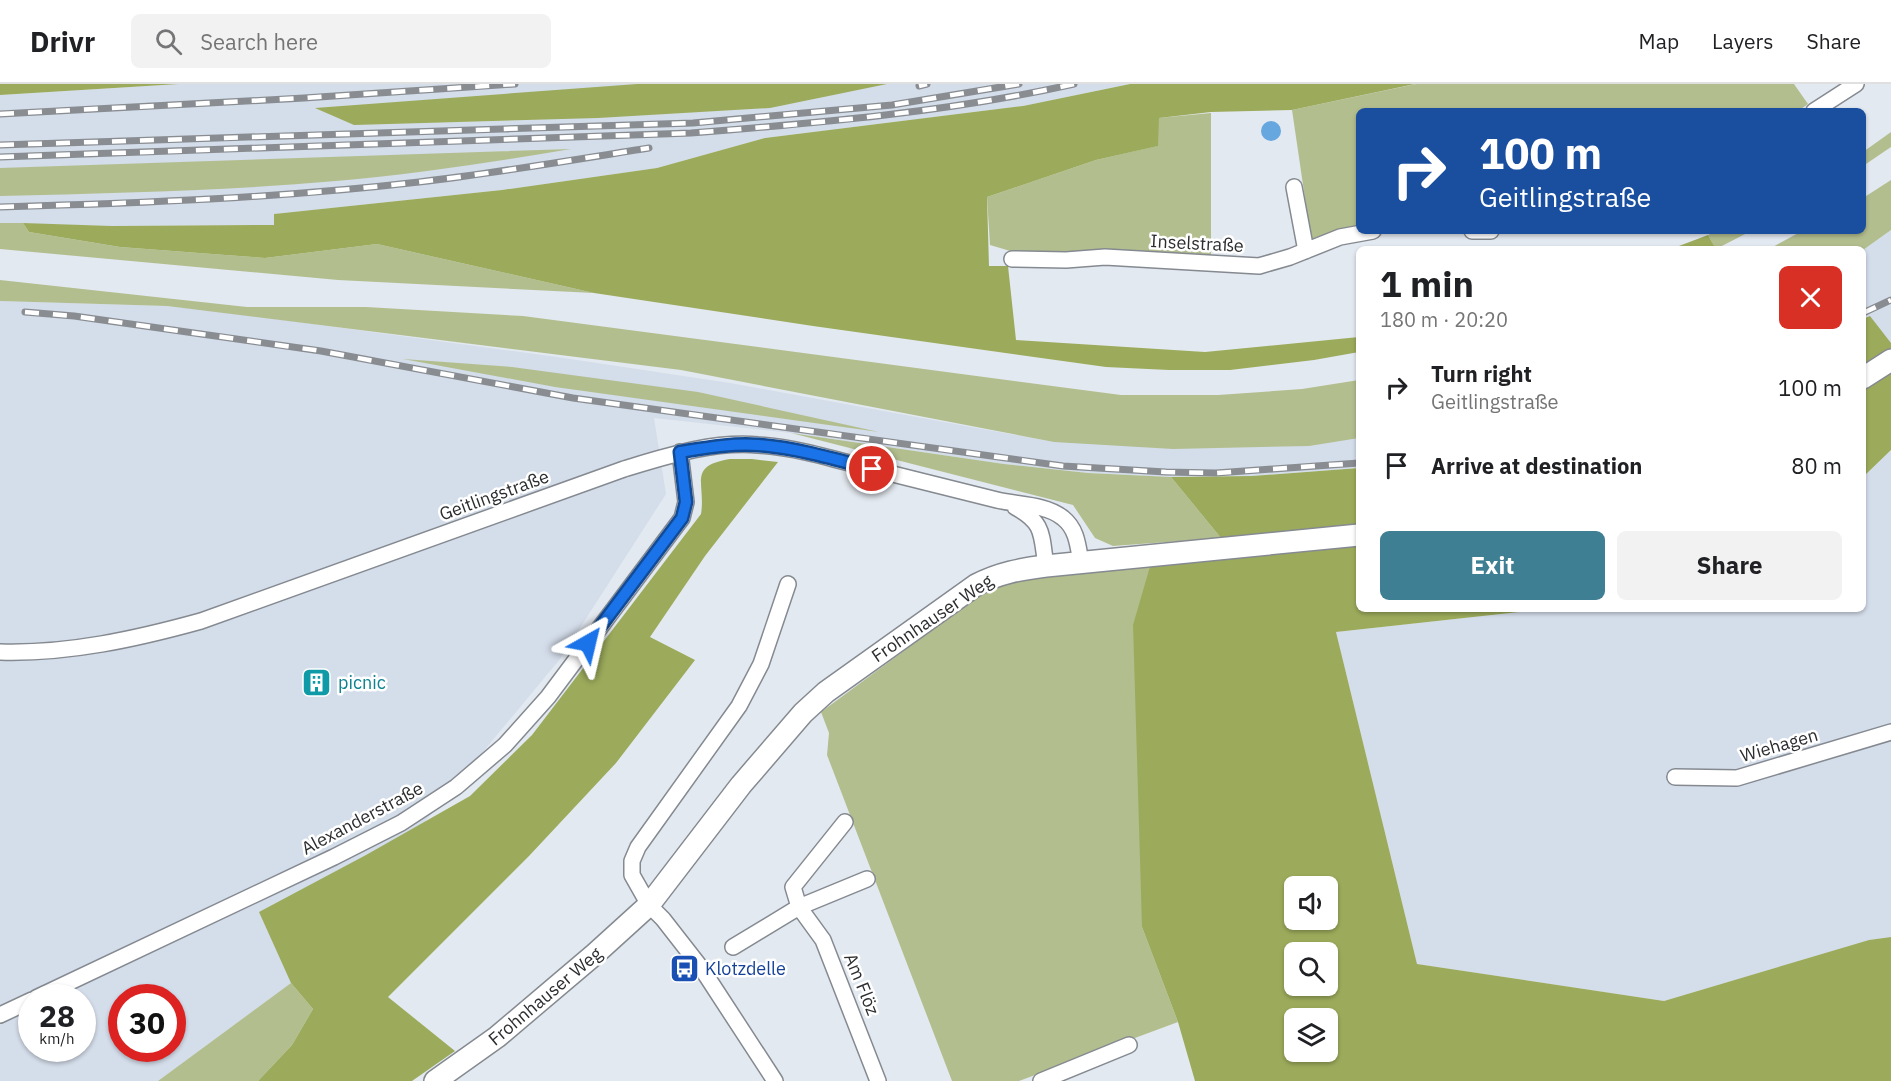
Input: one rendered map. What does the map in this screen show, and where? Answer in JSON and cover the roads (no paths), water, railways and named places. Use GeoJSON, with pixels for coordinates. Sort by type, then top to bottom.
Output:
{"type":"FeatureCollection","features":[{"type":"Feature","properties":{"kind":"main road"},"geometry":{"type":"LineString","coordinates":[[1866,376],[1891,360]]}},
{"type":"Feature","properties":{"kind":"main road","name":"Frohnhauser Weg"},"geometry":{"type":"LineString","coordinates":[[435,1081],[497,1037],[596,954],[649,904],[741,785],[803,713],[826,692],[976,585],[993,576],[1010,571],[1046,566],[1356,535]]}},
{"type":"Feature","properties":{"kind":"street"},"geometry":{"type":"LineString","coordinates":[[1819,108],[1856,84]]}},
{"type":"Feature","properties":{"kind":"street"},"geometry":{"type":"LineString","coordinates":[[1294,187],[1306,251]]}},
{"type":"Feature","properties":{"kind":"street","name":"Inselstraße"},"geometry":{"type":"LineString","coordinates":[[1012,259],[1066,260],[1105,257],[1259,266],[1340,237],[1356,234]]}},
{"type":"Feature","properties":{"kind":"street","name":"Geitlingstraße"},"geometry":{"type":"LineString","coordinates":[[0,652],[63,649],[102,644],[155,634],[201,621],[624,469],[680,452],[720,446],[757,445],[809,453],[1005,502],[1046,510],[1062,516],[1071,525],[1077,540],[1081,563]]}},
{"type":"Feature","properties":{"kind":"street","name":"Alexanderstraße"},"geometry":{"type":"LineString","coordinates":[[66,984],[401,823],[456,787],[505,745],[548,697],[682,518],[686,502],[680,452]]}},
{"type":"Feature","properties":{"kind":"street","name":"Geitlingstraße"},"geometry":{"type":"LineString","coordinates":[[1005,502],[1029,515],[1040,527],[1046,566]]}},
{"type":"Feature","properties":{"kind":"street"},"geometry":{"type":"LineString","coordinates":[[775,1081],[702,969],[649,904],[632,875],[632,861],[638,847],[739,706],[752,684],[789,584]]}},
{"type":"Feature","properties":{"kind":"street","name":"Wiehagen"},"geometry":{"type":"LineString","coordinates":[[1675,777],[1737,778],[1891,732]]}},
{"type":"Feature","properties":{"kind":"street"},"geometry":{"type":"LineString","coordinates":[[799,907],[794,887],[845,822]]}},
{"type":"Feature","properties":{"kind":"street"},"geometry":{"type":"LineString","coordinates":[[733,947],[799,907],[867,879]]}},
{"type":"Feature","properties":{"kind":"street","name":"Am Flöz"},"geometry":{"type":"LineString","coordinates":[[799,907],[823,940],[878,1081]]}},
{"type":"Feature","properties":{"kind":"street"},"geometry":{"type":"LineString","coordinates":[[0,1015],[18,1007]]}},
{"type":"Feature","properties":{"kind":"street"},"geometry":{"type":"LineString","coordinates":[[1041,1081],[1129,1045]]}},
{"type":"Feature","properties":{"kind":"water"},"geometry":{"type":"Polygon","coordinates":[[[1271,121],[1278,124],[1281,131],[1278,138],[1271,141],[1264,138],[1261,131],[1264,124],[1271,121]]]}},
{"type":"Feature","properties":{"kind":"railway"},"geometry":{"type":"LineString","coordinates":[[0,114],[515,84]]}},
{"type":"Feature","properties":{"kind":"railway"},"geometry":{"type":"LineString","coordinates":[[919,86],[927,84]]}},
{"type":"Feature","properties":{"kind":"railway"},"geometry":{"type":"LineString","coordinates":[[0,145],[693,123],[892,105],[1019,84]]}},
{"type":"Feature","properties":{"kind":"railway"},"geometry":{"type":"LineString","coordinates":[[0,157],[691,133],[931,109],[1074,84]]}},
{"type":"Feature","properties":{"kind":"railway"},"geometry":{"type":"LineString","coordinates":[[0,207],[210,199],[367,188],[477,175],[649,148]]}},
{"type":"Feature","properties":{"kind":"railway"},"geometry":{"type":"LineString","coordinates":[[1866,312],[1891,300]]}},
{"type":"Feature","properties":{"kind":"railway"},"geometry":{"type":"LineString","coordinates":[[25,312],[74,316],[321,351],[573,398],[1063,466],[1216,473],[1356,463]]}},
{"type":"Feature","properties":{"kind":"place","name":"picnic"},"geometry":{"type":"Point","coordinates":[317,682]}},
{"type":"Feature","properties":{"kind":"place","name":"Klotzdelle"},"geometry":{"type":"Point","coordinates":[684,968]}}]}
